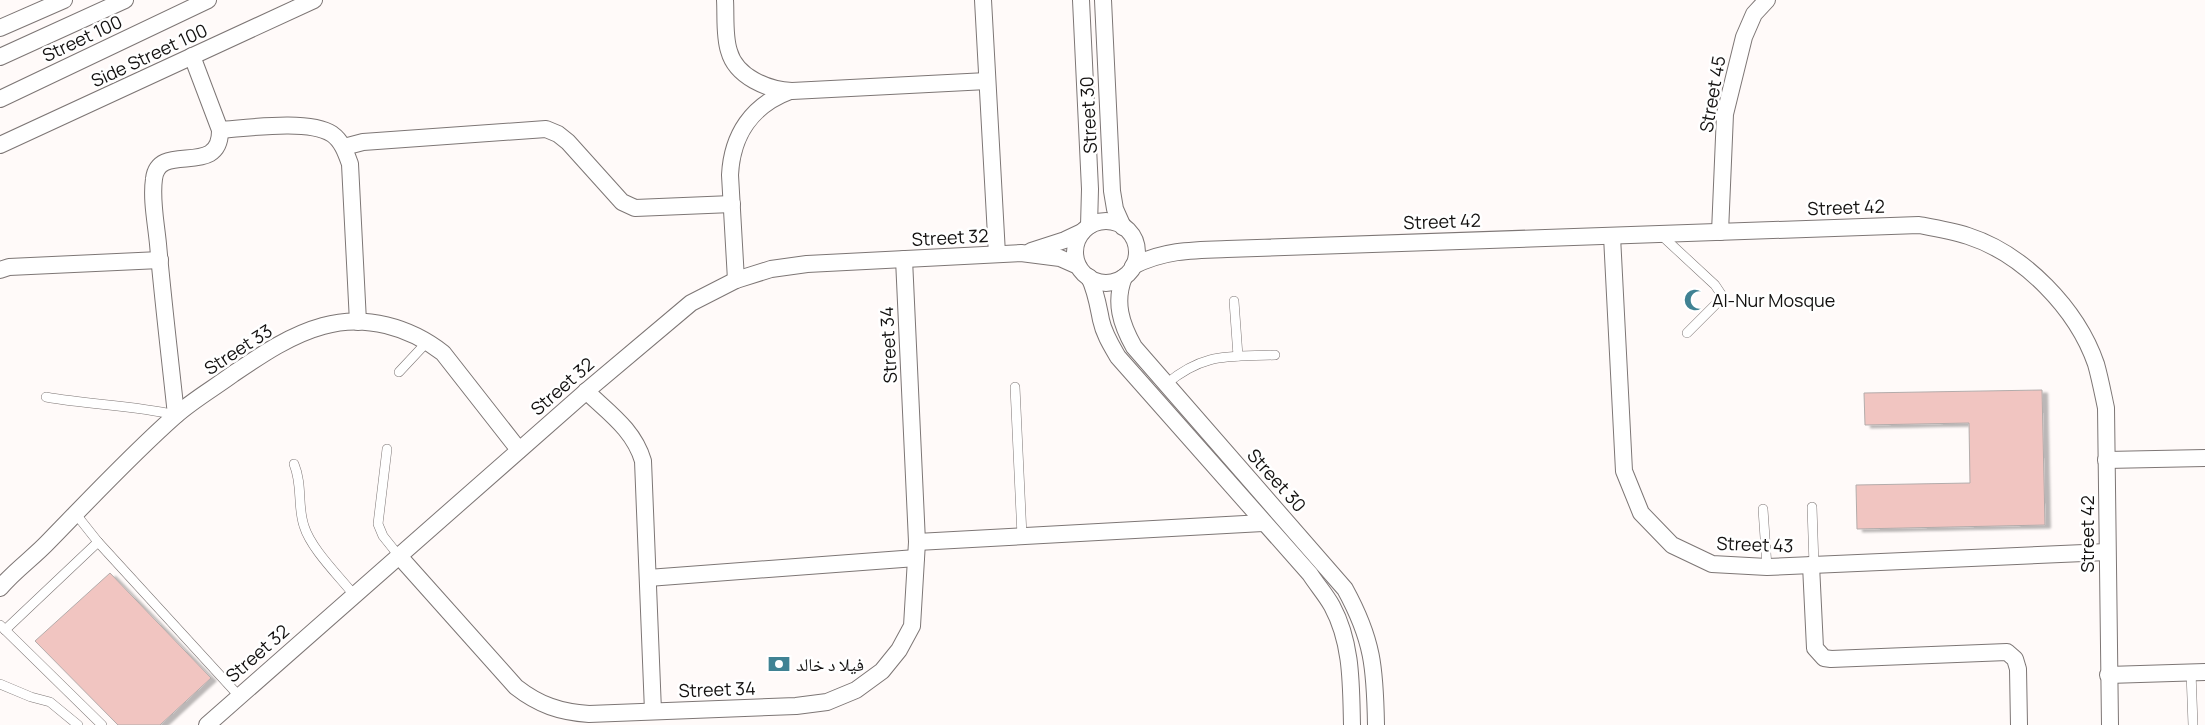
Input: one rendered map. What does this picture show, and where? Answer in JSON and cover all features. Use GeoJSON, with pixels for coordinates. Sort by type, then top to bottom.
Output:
{"type":"FeatureCollection","features":[{"type":"Feature","properties":{"kind":"street"},"geometry":{"type":"LineString","coordinates":[[0,28],[64,0]]}},
{"type":"Feature","properties":{"kind":"street","name":"Street 100"},"geometry":{"type":"LineString","coordinates":[[0,57],[125,0]]}},
{"type":"Feature","properties":{"kind":"street","name":"Street 100"},"geometry":{"type":"LineString","coordinates":[[0,99],[208,0]]}},
{"type":"Feature","properties":{"kind":"street","name":"Side Street 100"},"geometry":{"type":"LineString","coordinates":[[0,146],[314,0]]}},
{"type":"Feature","properties":{"kind":"street"},"geometry":{"type":"LineString","coordinates":[[725,0],[729,52],[734,62],[754,80],[766,87],[792,91],[987,81]]}},
{"type":"Feature","properties":{"kind":"street"},"geometry":{"type":"LineString","coordinates":[[983,0],[997,254]]}},
{"type":"Feature","properties":{"kind":"street","name":"Street 30"},"geometry":{"type":"LineString","coordinates":[[1081,0],[1090,189],[1085,229]]}},
{"type":"Feature","properties":{"kind":"street","name":"Street 30"},"geometry":{"type":"LineString","coordinates":[[1102,0],[1112,191],[1115,209],[1128,232]]}},
{"type":"Feature","properties":{"kind":"street","name":"Street 45"},"geometry":{"type":"LineString","coordinates":[[1720,232],[1725,114],[1744,37],[1754,14],[1767,0]]}},
{"type":"Feature","properties":{"kind":"street"},"geometry":{"type":"LineString","coordinates":[[176,415],[160,260],[154,177],[162,164],[176,159],[202,157],[213,152],[220,142],[220,130],[192,56]]}},
{"type":"Feature","properties":{"kind":"street"},"geometry":{"type":"LineString","coordinates":[[736,280],[731,157],[736,141],[744,126],[759,109],[780,95],[792,91]]}},
{"type":"Feature","properties":{"kind":"street"},"geometry":{"type":"LineString","coordinates":[[220,130],[300,126],[317,127],[333,134],[344,147],[350,164],[358,322]]}},
{"type":"Feature","properties":{"kind":"street"},"geometry":{"type":"LineString","coordinates":[[344,147],[363,142],[546,129],[558,134],[568,142],[622,202],[635,208],[650,209],[732,204]]}},
{"type":"Feature","properties":{"kind":"street"},"geometry":{"type":"LineString","coordinates":[[1084,272],[1106,282],[1129,271],[1136,252],[1128,232],[1111,222],[1104,221],[1085,229],[1076,246],[1084,272],[1096,294],[1108,340],[1118,357],[1310,574],[1336,613],[1349,655],[1352,725]]}},
{"type":"Feature","properties":{"kind":"street","name":"Street 42"},"geometry":{"type":"LineString","coordinates":[[1128,232],[1161,248],[1176,251],[1920,225],[1969,236],[2010,257],[2046,286],[2076,322],[2096,364],[2106,408],[2110,725]]}},
{"type":"Feature","properties":{"kind":"street","name":"Street 32"},"geometry":{"type":"LineString","coordinates":[[1021,253],[1044,248],[1085,229]]}},
{"type":"Feature","properties":{"kind":"street","name":"Street 43"},"geometry":{"type":"LineString","coordinates":[[1612,236],[1624,471],[1641,512],[1672,545],[1712,564],[1766,567],[2107,552]]}},
{"type":"Feature","properties":{"kind":"street","name":"Street 42"},"geometry":{"type":"LineString","coordinates":[[1129,271],[1147,259],[1176,251]]}},
{"type":"Feature","properties":{"kind":"street","name":"Street 32"},"geometry":{"type":"LineString","coordinates":[[211,723],[239,696],[586,391],[691,303],[736,280],[771,269],[807,264],[1021,253],[1050,256],[1084,272]]}},
{"type":"Feature","properties":{"kind":"street","name":"Street 34"},"geometry":{"type":"LineString","coordinates":[[399,556],[516,687],[532,699],[550,708],[570,713],[796,706],[827,702],[856,690],[882,671],[899,650],[912,626],[917,542],[904,259]]}},
{"type":"Feature","properties":{"kind":"street"},"geometry":{"type":"LineString","coordinates":[[0,270],[9,267],[160,260]]}},
{"type":"Feature","properties":{"kind":"street","name":"Street 30"},"geometry":{"type":"LineString","coordinates":[[1129,271],[1118,301],[1120,317],[1134,347],[1345,588],[1361,617],[1371,648],[1375,681],[1376,725]]}},
{"type":"Feature","properties":{"kind":"street","name":"Street 33"},"geometry":{"type":"LineString","coordinates":[[0,588],[13,572],[48,543],[75,513],[176,415],[261,355],[291,339],[323,326],[358,322],[388,326],[415,334],[428,341],[443,353],[519,450]]}},
{"type":"Feature","properties":{"kind":"street"},"geometry":{"type":"LineString","coordinates":[[586,391],[632,435],[639,447],[645,475],[653,711]]}},
{"type":"Feature","properties":{"kind":"street"},"geometry":{"type":"LineString","coordinates":[[2106,460],[2205,458]]}},
{"type":"Feature","properties":{"kind":"street"},"geometry":{"type":"LineString","coordinates":[[917,542],[1263,523]]}},
{"type":"Feature","properties":{"kind":"street"},"geometry":{"type":"LineString","coordinates":[[648,578],[916,558]]}},
{"type":"Feature","properties":{"kind":"street"},"geometry":{"type":"LineString","coordinates":[[1813,565],[1815,648],[1819,654],[1831,659],[2007,652],[2015,659],[2018,669],[2019,725]]}},
{"type":"Feature","properties":{"kind":"street"},"geometry":{"type":"LineString","coordinates":[[2108,675],[2198,672]]}},
{"type":"Feature","properties":{"kind":"lane"},"geometry":{"type":"LineString","coordinates":[[1660,234],[1715,285],[1721,294],[1718,302],[1687,333]]}},
{"type":"Feature","properties":{"kind":"lane"},"geometry":{"type":"LineString","coordinates":[[1234,301],[1238,356]]}},
{"type":"Feature","properties":{"kind":"lane"},"geometry":{"type":"LineString","coordinates":[[399,372],[428,341]]}},
{"type":"Feature","properties":{"kind":"lane"},"geometry":{"type":"LineString","coordinates":[[1166,384],[1182,370],[1202,361],[1223,357],[1275,355]]}},
{"type":"Feature","properties":{"kind":"lane"},"geometry":{"type":"LineString","coordinates":[[1015,387],[1022,536]]}},
{"type":"Feature","properties":{"kind":"lane"},"geometry":{"type":"LineString","coordinates":[[46,397],[78,403],[147,408],[176,415]]}},
{"type":"Feature","properties":{"kind":"lane"},"geometry":{"type":"LineString","coordinates":[[387,449],[378,524],[383,536],[399,556]]}},
{"type":"Feature","properties":{"kind":"lane"},"geometry":{"type":"LineString","coordinates":[[294,464],[300,481],[304,527],[315,546],[354,595]]}},
{"type":"Feature","properties":{"kind":"lane"},"geometry":{"type":"LineString","coordinates":[[1812,507],[1813,565]]}},
{"type":"Feature","properties":{"kind":"lane"},"geometry":{"type":"LineString","coordinates":[[1763,508],[1766,567]]}},
{"type":"Feature","properties":{"kind":"lane"},"geometry":{"type":"LineString","coordinates":[[75,513],[98,542],[239,696]]}},
{"type":"Feature","properties":{"kind":"lane"},"geometry":{"type":"LineString","coordinates":[[98,542],[3,628],[102,725]]}},
{"type":"Feature","properties":{"kind":"lane"},"geometry":{"type":"LineString","coordinates":[[2193,725],[2198,672]]}},
{"type":"Feature","properties":{"kind":"lane"},"geometry":{"type":"LineString","coordinates":[[0,684],[31,697],[50,702],[78,725]]}},
{"type":"Feature","properties":{"kind":"building"},"geometry":{"type":"Polygon","coordinates":[[[2042,390],[2045,525],[1857,529],[1856,485],[1970,483],[1969,423],[1865,425],[1864,393],[2042,390]]]}},
{"type":"Feature","properties":{"kind":"building"},"geometry":{"type":"Polygon","coordinates":[[[110,573],[211,678],[160,725],[118,725],[35,641],[110,573]]]}},
{"type":"Feature","properties":{"kind":"place","name":"Al-Nur Mosque"},"geometry":{"type":"Point","coordinates":[1695,300]}},
{"type":"Feature","properties":{"kind":"place","name":"فيلا د خالد"},"geometry":{"type":"Point","coordinates":[779,664]}}]}
